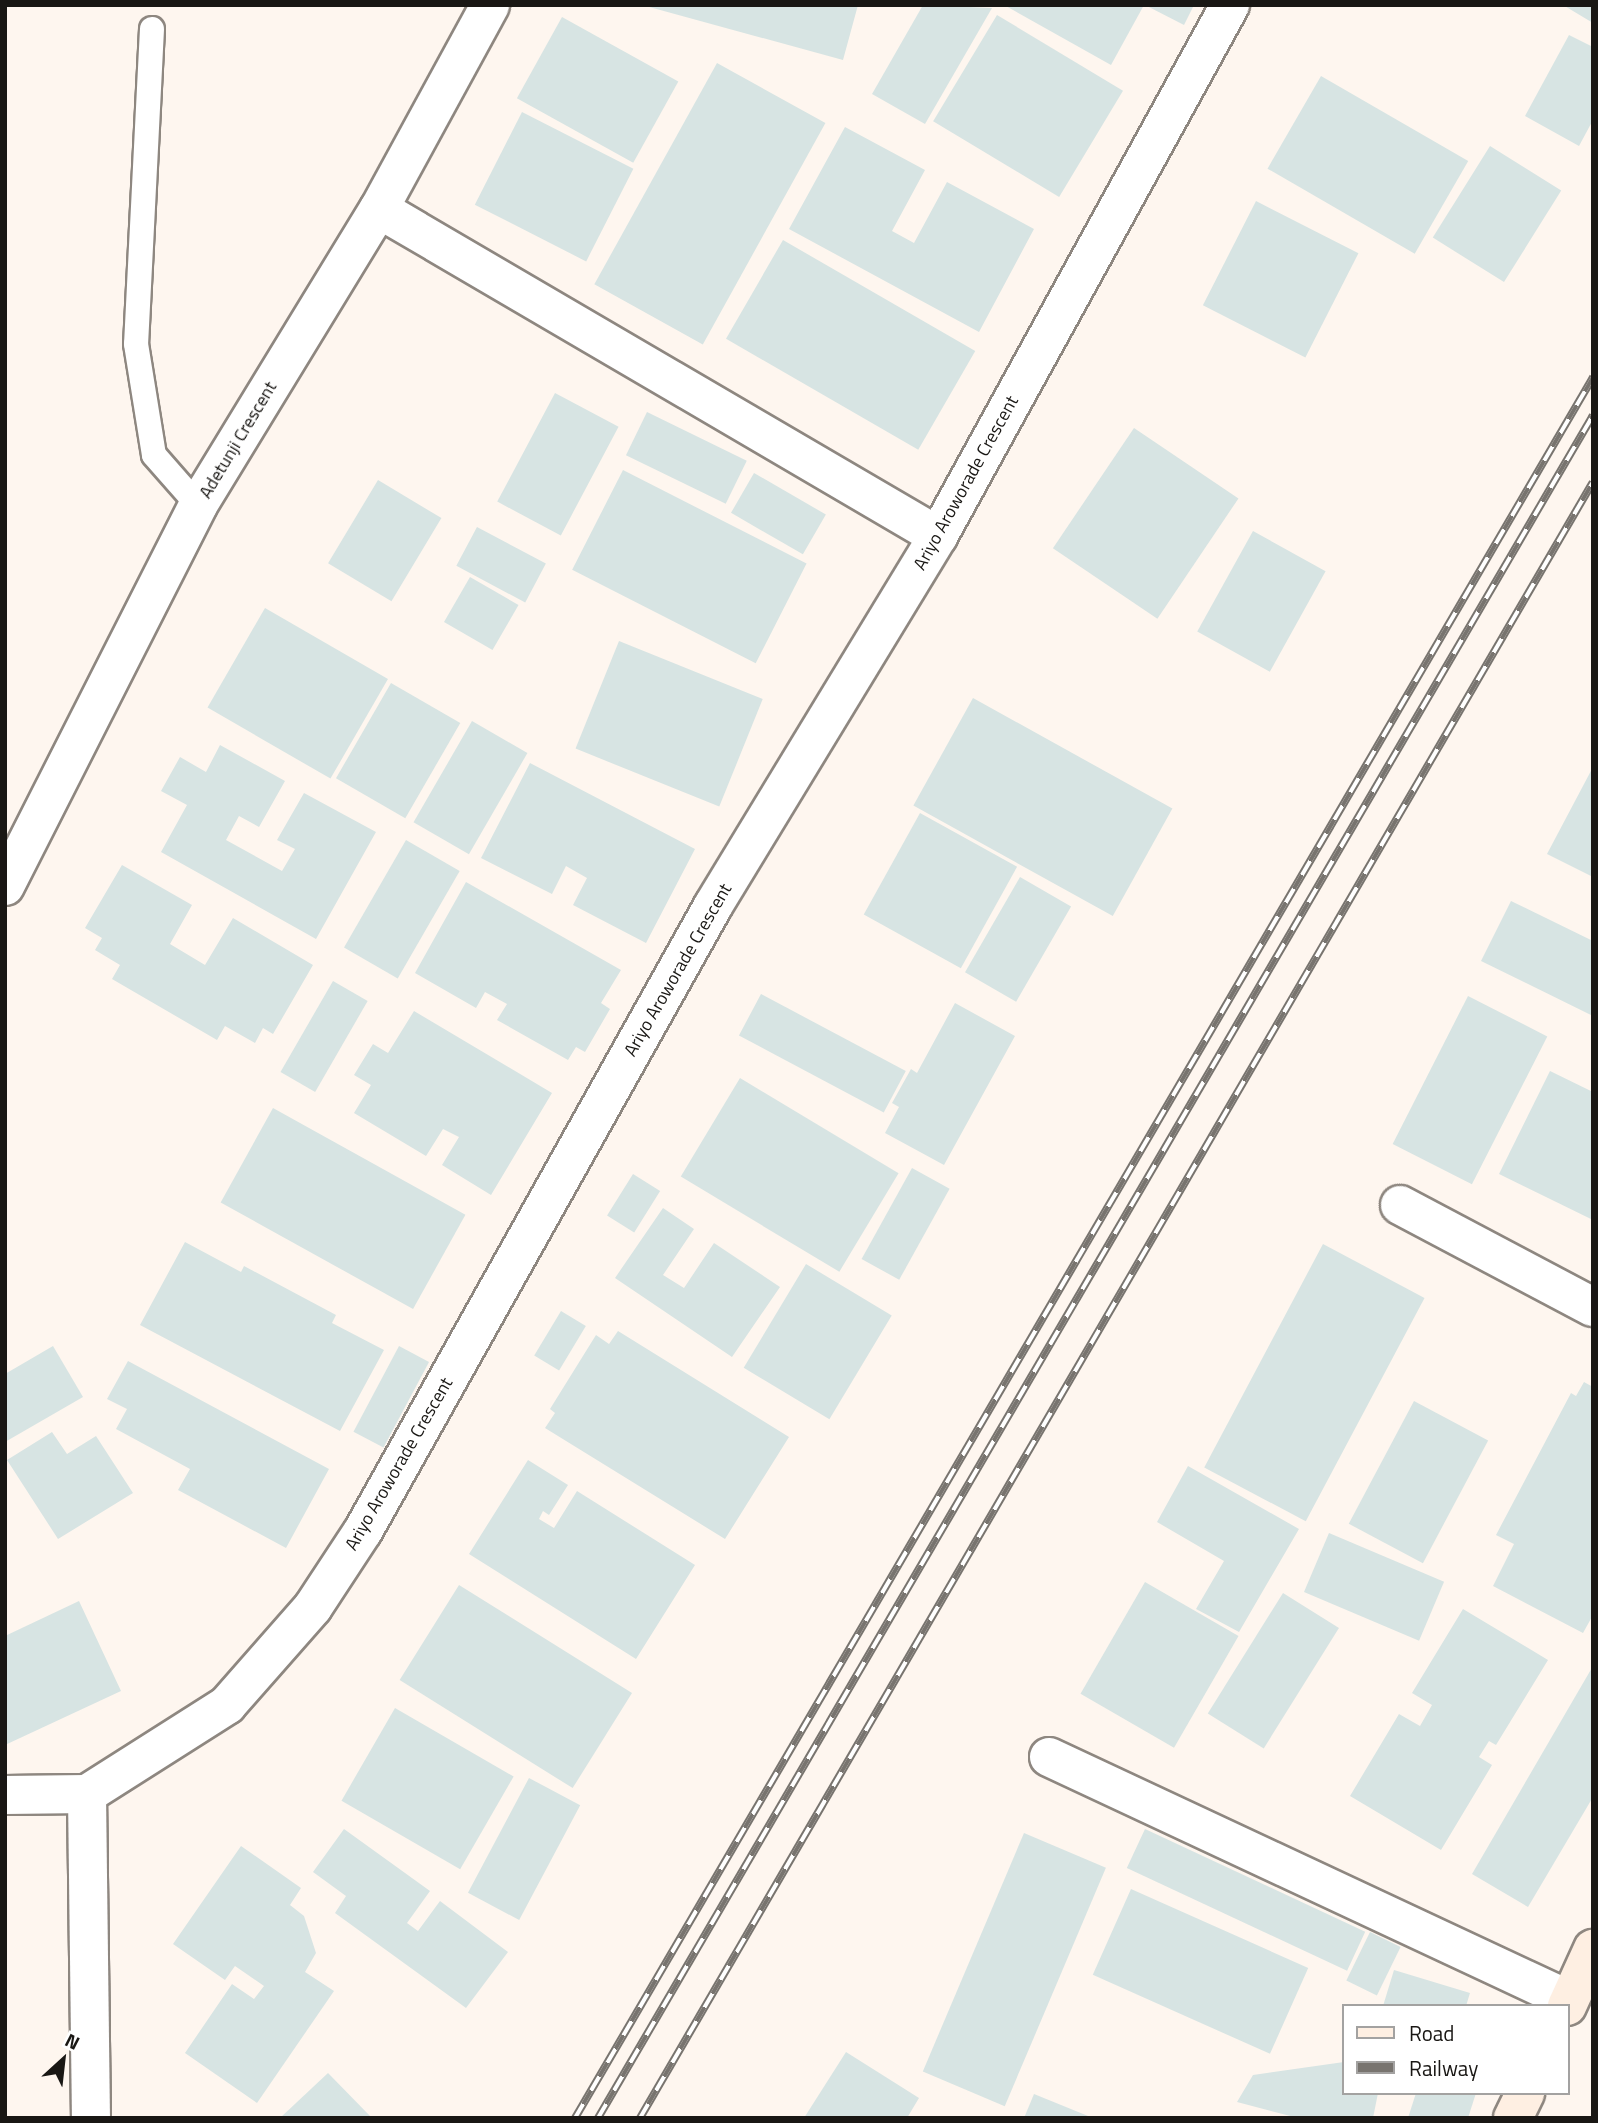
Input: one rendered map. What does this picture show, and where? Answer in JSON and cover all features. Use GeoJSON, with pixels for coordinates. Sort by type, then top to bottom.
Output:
{"type":"FeatureCollection","features":[{"type":"Feature","properties":{"kind":"main road"},"geometry":{"type":"LineString","coordinates":[[1568,2003],[1593,1949]]}},
{"type":"Feature","properties":{"kind":"main road"},"geometry":{"type":"LineString","coordinates":[[1513,2118],[1524,2095]]}},
{"type":"Feature","properties":{"kind":"street","name":"Adetunji Crescent"},"geometry":{"type":"LineString","coordinates":[[5,886],[198,505],[379,209],[490,5]]}},
{"type":"Feature","properties":{"kind":"street","name":"Ariyo Aroworade Crescent"},"geometry":{"type":"LineString","coordinates":[[87,1794],[227,1705],[313,1607],[363,1531],[713,906],[938,536],[1230,5]]}},
{"type":"Feature","properties":{"kind":"street"},"geometry":{"type":"LineString","coordinates":[[379,209],[938,536]]}},
{"type":"Feature","properties":{"kind":"street"},"geometry":{"type":"LineString","coordinates":[[1400,1205],[1593,1307]]}},
{"type":"Feature","properties":{"kind":"street"},"geometry":{"type":"LineString","coordinates":[[1049,1757],[1568,2003]]}},
{"type":"Feature","properties":{"kind":"street"},"geometry":{"type":"LineString","coordinates":[[5,1796],[87,1794],[91,2118]]}},
{"type":"Feature","properties":{"kind":"lane"},"geometry":{"type":"LineString","coordinates":[[152,29],[136,344],[154,455],[198,505]]}},
{"type":"Feature","properties":{"kind":"building"},"geometry":{"type":"Polygon","coordinates":[[[642,5],[858,5],[843,60],[642,5]]]}},
{"type":"Feature","properties":{"kind":"building"},"geometry":{"type":"Polygon","coordinates":[[[923,5],[992,8],[925,124],[872,94],[923,5]]]}},
{"type":"Feature","properties":{"kind":"building"},"geometry":{"type":"Polygon","coordinates":[[[1004,5],[1144,5],[1111,65],[1004,5]]]}},
{"type":"Feature","properties":{"kind":"building"},"geometry":{"type":"Polygon","coordinates":[[[1145,5],[1194,5],[1184,25],[1145,5]]]}},
{"type":"Feature","properties":{"kind":"building"},"geometry":{"type":"Polygon","coordinates":[[[1563,5],[1593,5],[1593,23],[1563,5]]]}},
{"type":"Feature","properties":{"kind":"building"},"geometry":{"type":"Polygon","coordinates":[[[997,15],[1123,91],[1059,197],[933,121],[997,15]]]}},
{"type":"Feature","properties":{"kind":"building"},"geometry":{"type":"Polygon","coordinates":[[[562,17],[678,81],[633,163],[517,98],[562,17]]]}},
{"type":"Feature","properties":{"kind":"building"},"geometry":{"type":"Polygon","coordinates":[[[1569,35],[1593,47],[1593,120],[1579,146],[1525,116],[1569,35]]]}},
{"type":"Feature","properties":{"kind":"building"},"geometry":{"type":"Polygon","coordinates":[[[717,63],[825,123],[703,344],[594,284],[717,63]]]}},
{"type":"Feature","properties":{"kind":"building"},"geometry":{"type":"Polygon","coordinates":[[[1321,76],[1468,161],[1415,254],[1268,169],[1321,76]]]}},
{"type":"Feature","properties":{"kind":"building"},"geometry":{"type":"Polygon","coordinates":[[[522,112],[633,169],[586,261],[475,205],[522,112]]]}},
{"type":"Feature","properties":{"kind":"building"},"geometry":{"type":"Polygon","coordinates":[[[845,127],[925,170],[892,231],[914,243],[947,182],[1034,229],[979,332],[789,229],[845,127]]]}},
{"type":"Feature","properties":{"kind":"building"},"geometry":{"type":"Polygon","coordinates":[[[1490,146],[1561,191],[1504,282],[1433,238],[1490,146]]]}},
{"type":"Feature","properties":{"kind":"building"},"geometry":{"type":"Polygon","coordinates":[[[1256,201],[1358,253],[1305,357],[1203,305],[1256,201]]]}},
{"type":"Feature","properties":{"kind":"building"},"geometry":{"type":"Polygon","coordinates":[[[783,240],[975,351],[918,450],[726,339],[783,240]]]}},
{"type":"Feature","properties":{"kind":"building"},"geometry":{"type":"Polygon","coordinates":[[[555,393],[619,427],[561,535],[497,502],[555,393]]]}},
{"type":"Feature","properties":{"kind":"building"},"geometry":{"type":"Polygon","coordinates":[[[647,412],[747,461],[726,504],[626,455],[647,412]]]}},
{"type":"Feature","properties":{"kind":"building"},"geometry":{"type":"Polygon","coordinates":[[[1134,428],[1238,498],[1157,619],[1053,548],[1134,428]]]}},
{"type":"Feature","properties":{"kind":"building"},"geometry":{"type":"Polygon","coordinates":[[[623,470],[807,564],[756,663],[572,570],[623,470]]]}},
{"type":"Feature","properties":{"kind":"building"},"geometry":{"type":"Polygon","coordinates":[[[754,473],[826,514],[803,554],[731,513],[754,473]]]}},
{"type":"Feature","properties":{"kind":"building"},"geometry":{"type":"Polygon","coordinates":[[[378,480],[441,518],[391,601],[328,563],[378,480]]]}},
{"type":"Feature","properties":{"kind":"building"},"geometry":{"type":"Polygon","coordinates":[[[477,527],[546,564],[525,602],[456,566],[477,527]]]}},
{"type":"Feature","properties":{"kind":"building"},"geometry":{"type":"Polygon","coordinates":[[[1253,531],[1326,571],[1270,672],[1197,632],[1253,531]]]}},
{"type":"Feature","properties":{"kind":"building"},"geometry":{"type":"Polygon","coordinates":[[[470,577],[518,605],[492,650],[444,622],[470,577]]]}},
{"type":"Feature","properties":{"kind":"building"},"geometry":{"type":"Polygon","coordinates":[[[265,608],[388,679],[330,779],[207,708],[265,608]]]}},
{"type":"Feature","properties":{"kind":"building"},"geometry":{"type":"Polygon","coordinates":[[[619,641],[763,699],[719,807],[576,749],[619,641]]]}},
{"type":"Feature","properties":{"kind":"building"},"geometry":{"type":"Polygon","coordinates":[[[391,683],[460,723],[405,818],[336,778],[391,683]]]}},
{"type":"Feature","properties":{"kind":"building"},"geometry":{"type":"Polygon","coordinates":[[[973,698],[1172,809],[1113,916],[913,806],[973,698]]]}},
{"type":"Feature","properties":{"kind":"building"},"geometry":{"type":"Polygon","coordinates":[[[472,721],[527,753],[469,854],[414,822],[472,721]]]}},
{"type":"Feature","properties":{"kind":"building"},"geometry":{"type":"Polygon","coordinates":[[[220,745],[285,781],[259,827],[239,816],[226,840],[282,871],[295,849],[277,840],[304,793],[376,832],[316,939],[161,852],[187,805],[161,791],[180,757],[206,772],[220,745]]]}},
{"type":"Feature","properties":{"kind":"building"},"geometry":{"type":"Polygon","coordinates":[[[530,763],[695,849],[646,943],[573,905],[587,878],[566,866],[552,894],[481,858],[530,763]]]}},
{"type":"Feature","properties":{"kind":"building"},"geometry":{"type":"Polygon","coordinates":[[[1593,767],[1593,877],[1547,854],[1593,767]]]}},
{"type":"Feature","properties":{"kind":"building"},"geometry":{"type":"Polygon","coordinates":[[[920,813],[1017,867],[961,968],[864,914],[920,813]]]}},
{"type":"Feature","properties":{"kind":"building"},"geometry":{"type":"Polygon","coordinates":[[[406,840],[460,871],[398,978],[344,947],[406,840]]]}},
{"type":"Feature","properties":{"kind":"building"},"geometry":{"type":"Polygon","coordinates":[[[122,865],[192,905],[170,944],[205,965],[233,918],[313,965],[273,1034],[263,1028],[255,1043],[225,1026],[217,1040],[112,979],[120,965],[95,950],[102,938],[85,928],[122,865]]]}},
{"type":"Feature","properties":{"kind":"building"},"geometry":{"type":"Polygon","coordinates":[[[1020,877],[1071,906],[1016,1002],[965,972],[1020,877]]]}},
{"type":"Feature","properties":{"kind":"building"},"geometry":{"type":"Polygon","coordinates":[[[466,882],[621,970],[601,1003],[610,1009],[585,1052],[576,1047],[568,1060],[497,1020],[507,1004],[485,992],[476,1008],[415,973],[466,882]]]}},
{"type":"Feature","properties":{"kind":"building"},"geometry":{"type":"Polygon","coordinates":[[[1511,901],[1593,941],[1593,1016],[1481,961],[1511,901]]]}},
{"type":"Feature","properties":{"kind":"building"},"geometry":{"type":"Polygon","coordinates":[[[333,981],[368,1001],[315,1092],[281,1072],[333,981]]]}},
{"type":"Feature","properties":{"kind":"building"},"geometry":{"type":"Polygon","coordinates":[[[761,994],[906,1071],[884,1112],[739,1035],[761,994]]]}},
{"type":"Feature","properties":{"kind":"building"},"geometry":{"type":"Polygon","coordinates":[[[1468,996],[1547,1036],[1472,1184],[1393,1144],[1468,996]]]}},
{"type":"Feature","properties":{"kind":"building"},"geometry":{"type":"Polygon","coordinates":[[[955,1003],[1015,1036],[944,1165],[885,1133],[899,1107],[892,1103],[911,1069],[917,1073],[955,1003]]]}},
{"type":"Feature","properties":{"kind":"building"},"geometry":{"type":"Polygon","coordinates":[[[414,1011],[552,1093],[491,1195],[442,1165],[459,1137],[443,1129],[426,1156],[354,1113],[371,1085],[354,1075],[373,1044],[388,1053],[414,1011]]]}},
{"type":"Feature","properties":{"kind":"building"},"geometry":{"type":"Polygon","coordinates":[[[1550,1071],[1593,1092],[1593,1220],[1499,1174],[1550,1071]]]}},
{"type":"Feature","properties":{"kind":"building"},"geometry":{"type":"Polygon","coordinates":[[[740,1078],[899,1173],[839,1272],[681,1177],[740,1078]]]}},
{"type":"Feature","properties":{"kind":"building"},"geometry":{"type":"Polygon","coordinates":[[[273,1108],[465,1215],[413,1309],[221,1202],[273,1108]]]}},
{"type":"Feature","properties":{"kind":"building"},"geometry":{"type":"Polygon","coordinates":[[[912,1168],[950,1189],[899,1280],[862,1259],[912,1168]]]}},
{"type":"Feature","properties":{"kind":"building"},"geometry":{"type":"Polygon","coordinates":[[[633,1174],[660,1191],[634,1233],[607,1216],[633,1174]]]}},
{"type":"Feature","properties":{"kind":"building"},"geometry":{"type":"Polygon","coordinates":[[[663,1208],[694,1229],[663,1275],[684,1288],[714,1243],[780,1287],[732,1357],[615,1278],[663,1208]]]}},
{"type":"Feature","properties":{"kind":"building"},"geometry":{"type":"Polygon","coordinates":[[[185,1242],[241,1272],[244,1266],[336,1315],[332,1323],[384,1350],[340,1431],[140,1325],[185,1242]]]}},
{"type":"Feature","properties":{"kind":"building"},"geometry":{"type":"Polygon","coordinates":[[[1323,1244],[1425,1298],[1306,1521],[1204,1467],[1323,1244]]]}},
{"type":"Feature","properties":{"kind":"building"},"geometry":{"type":"Polygon","coordinates":[[[806,1264],[892,1316],[829,1419],[744,1368],[806,1264]]]}},
{"type":"Feature","properties":{"kind":"building"},"geometry":{"type":"Polygon","coordinates":[[[561,1311],[586,1326],[559,1371],[534,1356],[561,1311]]]}},
{"type":"Feature","properties":{"kind":"building"},"geometry":{"type":"Polygon","coordinates":[[[618,1331],[789,1437],[725,1539],[545,1428],[555,1413],[550,1409],[596,1335],[609,1344],[618,1331]]]}},
{"type":"Feature","properties":{"kind":"building"},"geometry":{"type":"Polygon","coordinates":[[[53,1346],[83,1397],[5,1442],[5,1374],[53,1346]]]}},
{"type":"Feature","properties":{"kind":"building"},"geometry":{"type":"Polygon","coordinates":[[[399,1346],[429,1362],[383,1448],[353,1432],[399,1346]]]}},
{"type":"Feature","properties":{"kind":"building"},"geometry":{"type":"Polygon","coordinates":[[[128,1361],[329,1469],[286,1548],[178,1490],[190,1469],[116,1429],[127,1409],[107,1399],[128,1361]]]}},
{"type":"Feature","properties":{"kind":"building"},"geometry":{"type":"Polygon","coordinates":[[[1584,1382],[1593,1387],[1593,1615],[1583,1633],[1493,1586],[1514,1544],[1496,1535],[1571,1393],[1576,1396],[1584,1382]]]}},
{"type":"Feature","properties":{"kind":"building"},"geometry":{"type":"Polygon","coordinates":[[[1414,1401],[1488,1440],[1423,1563],[1349,1524],[1414,1401]]]}},
{"type":"Feature","properties":{"kind":"building"},"geometry":{"type":"Polygon","coordinates":[[[52,1432],[67,1454],[96,1436],[133,1493],[58,1539],[7,1460],[52,1432]]]}},
{"type":"Feature","properties":{"kind":"building"},"geometry":{"type":"Polygon","coordinates":[[[528,1460],[568,1485],[549,1515],[543,1511],[539,1519],[554,1528],[577,1491],[695,1565],[636,1659],[469,1554],[528,1460]]]}},
{"type":"Feature","properties":{"kind":"building"},"geometry":{"type":"Polygon","coordinates":[[[1188,1466],[1299,1529],[1239,1632],[1196,1609],[1224,1561],[1157,1522],[1188,1466]]]}},
{"type":"Feature","properties":{"kind":"building"},"geometry":{"type":"Polygon","coordinates":[[[1329,1533],[1444,1582],[1419,1641],[1304,1592],[1329,1533]]]}},
{"type":"Feature","properties":{"kind":"building"},"geometry":{"type":"Polygon","coordinates":[[[1145,1582],[1239,1636],[1174,1748],[1080,1694],[1145,1582]]]}},
{"type":"Feature","properties":{"kind":"building"},"geometry":{"type":"Polygon","coordinates":[[[459,1585],[632,1693],[573,1788],[400,1680],[459,1585]]]}},
{"type":"Feature","properties":{"kind":"building"},"geometry":{"type":"Polygon","coordinates":[[[1283,1593],[1339,1628],[1264,1748],[1208,1713],[1283,1593]]]}},
{"type":"Feature","properties":{"kind":"building"},"geometry":{"type":"Polygon","coordinates":[[[79,1601],[121,1691],[5,1745],[5,1636],[79,1601]]]}},
{"type":"Feature","properties":{"kind":"building"},"geometry":{"type":"Polygon","coordinates":[[[1463,1609],[1548,1660],[1496,1745],[1489,1741],[1479,1757],[1492,1765],[1441,1850],[1350,1796],[1399,1714],[1420,1726],[1432,1705],[1412,1693],[1463,1609]]]}},
{"type":"Feature","properties":{"kind":"building"},"geometry":{"type":"Polygon","coordinates":[[[1593,1666],[1593,1797],[1528,1907],[1472,1874],[1593,1666]]]}},
{"type":"Feature","properties":{"kind":"building"},"geometry":{"type":"Polygon","coordinates":[[[395,1708],[514,1776],[460,1869],[342,1801],[395,1708]]]}},
{"type":"Feature","properties":{"kind":"building"},"geometry":{"type":"Polygon","coordinates":[[[529,1778],[580,1805],[519,1920],[468,1893],[529,1778]]]}},
{"type":"Feature","properties":{"kind":"building"},"geometry":{"type":"Polygon","coordinates":[[[344,1829],[430,1891],[407,1923],[418,1931],[440,1901],[508,1952],[466,2008],[335,1913],[346,1896],[313,1872],[344,1829]]]}},
{"type":"Feature","properties":{"kind":"building"},"geometry":{"type":"Polygon","coordinates":[[[1145,1829],[1365,1932],[1347,1971],[1127,1868],[1145,1829]]]}},
{"type":"Feature","properties":{"kind":"building"},"geometry":{"type":"Polygon","coordinates":[[[1024,1833],[1106,1868],[1005,2106],[923,2071],[1024,1833]]]}},
{"type":"Feature","properties":{"kind":"building"},"geometry":{"type":"Polygon","coordinates":[[[241,1846],[301,1888],[290,1905],[304,1916],[316,1953],[305,1972],[334,1991],[257,2103],[185,2053],[232,1984],[254,1999],[264,1986],[235,1966],[225,1980],[173,1944],[241,1846]]]}},
{"type":"Feature","properties":{"kind":"building"},"geometry":{"type":"Polygon","coordinates":[[[1131,1889],[1308,1968],[1270,2054],[1093,1975],[1131,1889]]]}},
{"type":"Feature","properties":{"kind":"building"},"geometry":{"type":"Polygon","coordinates":[[[1370,1932],[1401,1947],[1377,1995],[1346,1981],[1370,1932]]]}},
{"type":"Feature","properties":{"kind":"building"},"geometry":{"type":"Polygon","coordinates":[[[1394,1970],[1470,1993],[1467,2004],[1384,2004],[1394,1970]]]}},
{"type":"Feature","properties":{"kind":"building"},"geometry":{"type":"Polygon","coordinates":[[[846,2052],[919,2098],[907,2118],[804,2118],[846,2052]]]}},
{"type":"Feature","properties":{"kind":"building"},"geometry":{"type":"Polygon","coordinates":[[[1342,2062],[1342,2095],[1378,2095],[1373,2118],[1298,2118],[1237,2102],[1253,2075],[1342,2062]]]}},
{"type":"Feature","properties":{"kind":"building"},"geometry":{"type":"Polygon","coordinates":[[[328,2073],[372,2118],[280,2118],[328,2073]]]}},
{"type":"Feature","properties":{"kind":"building"},"geometry":{"type":"Polygon","coordinates":[[[1034,2094],[1093,2118],[1024,2118],[1034,2094]]]}},
{"type":"Feature","properties":{"kind":"building"},"geometry":{"type":"Polygon","coordinates":[[[1415,2095],[1475,2095],[1468,2118],[1408,2118],[1415,2095]]]}},
{"type":"Feature","properties":{"kind":"railway"},"geometry":{"type":"LineString","coordinates":[[575,2118],[1593,377]]}},
{"type":"Feature","properties":{"kind":"railway"},"geometry":{"type":"LineString","coordinates":[[598,2118],[1593,415]]}},
{"type":"Feature","properties":{"kind":"railway"},"geometry":{"type":"LineString","coordinates":[[640,2118],[1593,482]]}}]}
